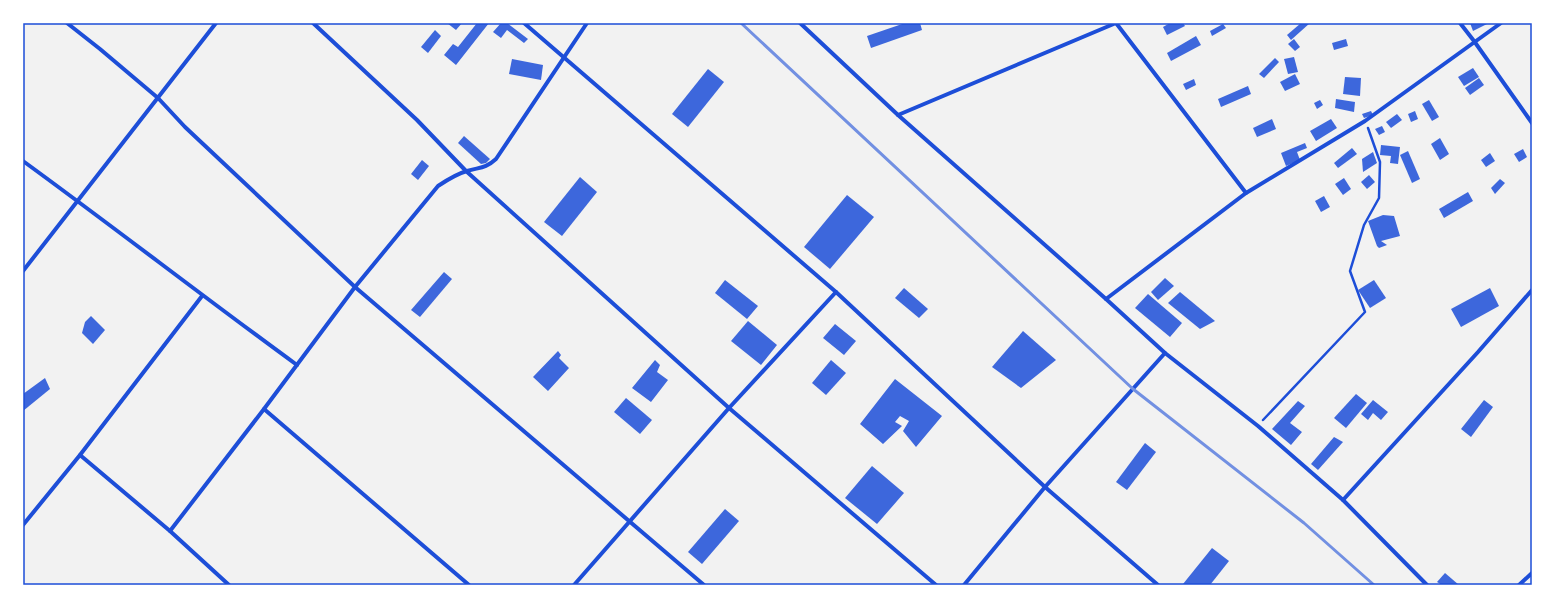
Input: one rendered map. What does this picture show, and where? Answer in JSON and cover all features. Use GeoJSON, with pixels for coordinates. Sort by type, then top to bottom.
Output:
{"type":"FeatureCollection","features":[{"type":"Feature","properties":{"kind":"street"},"geometry":{"type":"LineString","coordinates":[[67,23],[158,98],[185,128],[355,287],[704,585]]}},
{"type":"Feature","properties":{"kind":"street"},"geometry":{"type":"LineString","coordinates":[[23,271],[216,23]]}},
{"type":"Feature","properties":{"kind":"street"},"geometry":{"type":"LineString","coordinates":[[313,23],[417,120],[466,171],[729,408],[936,585]]}},
{"type":"Feature","properties":{"kind":"street"},"geometry":{"type":"LineString","coordinates":[[524,23],[679,155],[836,292],[1045,487],[1158,585]]}},
{"type":"Feature","properties":{"kind":"street"},"geometry":{"type":"LineString","coordinates":[[170,531],[355,287],[438,186],[452,176],[489,165],[496,159],[588,23]]}},
{"type":"Feature","properties":{"kind":"street"},"geometry":{"type":"LineString","coordinates":[[800,23],[898,115],[1165,353],[1258,426],[1343,500],[1428,585]]}},
{"type":"Feature","properties":{"kind":"street"},"geometry":{"type":"LineString","coordinates":[[898,115],[1116,23],[1246,193]]}},
{"type":"Feature","properties":{"kind":"street"},"geometry":{"type":"LineString","coordinates":[[1460,23],[1532,123]]}},
{"type":"Feature","properties":{"kind":"street"},"geometry":{"type":"LineString","coordinates":[[1106,299],[1246,193],[1365,121],[1501,23]]}},
{"type":"Feature","properties":{"kind":"street"},"geometry":{"type":"LineString","coordinates":[[23,162],[78,201],[202,296],[297,365]]}},
{"type":"Feature","properties":{"kind":"street"},"geometry":{"type":"LineString","coordinates":[[1343,500],[1478,352],[1532,290]]}},
{"type":"Feature","properties":{"kind":"street"},"geometry":{"type":"LineString","coordinates":[[574,585],[631,522],[729,408],[836,292]]}},
{"type":"Feature","properties":{"kind":"street"},"geometry":{"type":"LineString","coordinates":[[23,525],[80,455],[202,296]]}},
{"type":"Feature","properties":{"kind":"street"},"geometry":{"type":"LineString","coordinates":[[964,585],[1045,487],[1165,353]]}},
{"type":"Feature","properties":{"kind":"street"},"geometry":{"type":"LineString","coordinates":[[264,409],[469,585]]}},
{"type":"Feature","properties":{"kind":"street"},"geometry":{"type":"LineString","coordinates":[[80,455],[170,531],[229,585]]}},
{"type":"Feature","properties":{"kind":"street"},"geometry":{"type":"LineString","coordinates":[[1519,585],[1532,573]]}},
{"type":"Feature","properties":{"kind":"path"},"geometry":{"type":"LineString","coordinates":[[1258,426],[1365,312],[1350,271],[1364,225],[1379,198],[1380,162],[1365,121]]}},
{"type":"Feature","properties":{"kind":"building"},"geometry":{"type":"Polygon","coordinates":[[[447,23],[462,23],[456,30],[447,23]]]}},
{"type":"Feature","properties":{"kind":"building"},"geometry":{"type":"Polygon","coordinates":[[[477,23],[489,23],[456,65],[444,55],[453,44],[458,47],[477,23]]]}},
{"type":"Feature","properties":{"kind":"building"},"geometry":{"type":"Polygon","coordinates":[[[501,23],[507,23],[528,39],[524,43],[507,30],[501,38],[493,32],[501,23]]]}},
{"type":"Feature","properties":{"kind":"building"},"geometry":{"type":"Polygon","coordinates":[[[905,23],[920,23],[922,30],[871,48],[867,36],[905,23]]]}},
{"type":"Feature","properties":{"kind":"building"},"geometry":{"type":"Polygon","coordinates":[[[1170,23],[1183,23],[1185,26],[1167,35],[1163,27],[1170,23]]]}},
{"type":"Feature","properties":{"kind":"building"},"geometry":{"type":"Polygon","coordinates":[[[1301,23],[1310,23],[1291,40],[1287,35],[1301,23]]]}},
{"type":"Feature","properties":{"kind":"building"},"geometry":{"type":"Polygon","coordinates":[[[1470,23],[1489,23],[1473,31],[1470,23]]]}},
{"type":"Feature","properties":{"kind":"building"},"geometry":{"type":"Polygon","coordinates":[[[1223,24],[1226,28],[1212,36],[1210,31],[1223,24]]]}},
{"type":"Feature","properties":{"kind":"building"},"geometry":{"type":"Polygon","coordinates":[[[435,30],[441,36],[428,53],[421,47],[435,30]]]}},
{"type":"Feature","properties":{"kind":"building"},"geometry":{"type":"Polygon","coordinates":[[[1196,36],[1201,45],[1171,61],[1167,53],[1196,36]]]}},
{"type":"Feature","properties":{"kind":"building"},"geometry":{"type":"Polygon","coordinates":[[[1294,39],[1300,47],[1295,51],[1288,44],[1294,39]]]}},
{"type":"Feature","properties":{"kind":"building"},"geometry":{"type":"Polygon","coordinates":[[[1346,39],[1348,46],[1334,50],[1332,43],[1346,39]]]}},
{"type":"Feature","properties":{"kind":"building"},"geometry":{"type":"Polygon","coordinates":[[[1294,57],[1298,72],[1288,74],[1284,59],[1294,57]]]}},
{"type":"Feature","properties":{"kind":"building"},"geometry":{"type":"Polygon","coordinates":[[[1275,58],[1279,62],[1264,78],[1259,74],[1275,58]]]}},
{"type":"Feature","properties":{"kind":"building"},"geometry":{"type":"Polygon","coordinates":[[[512,59],[543,65],[541,80],[509,74],[512,59]]]}},
{"type":"Feature","properties":{"kind":"building"},"geometry":{"type":"Polygon","coordinates":[[[1473,68],[1479,77],[1464,86],[1458,77],[1473,68]]]}},
{"type":"Feature","properties":{"kind":"building"},"geometry":{"type":"Polygon","coordinates":[[[708,69],[724,82],[688,127],[672,114],[708,69]]]}},
{"type":"Feature","properties":{"kind":"building"},"geometry":{"type":"Polygon","coordinates":[[[1295,74],[1300,84],[1285,91],[1280,82],[1295,74]]]}},
{"type":"Feature","properties":{"kind":"building"},"geometry":{"type":"Polygon","coordinates":[[[1345,77],[1361,78],[1360,96],[1343,94],[1345,77]]]}},
{"type":"Feature","properties":{"kind":"building"},"geometry":{"type":"Polygon","coordinates":[[[1479,78],[1484,85],[1470,95],[1465,88],[1479,78]]]}},
{"type":"Feature","properties":{"kind":"building"},"geometry":{"type":"Polygon","coordinates":[[[1194,79],[1196,85],[1186,90],[1183,84],[1194,79]]]}},
{"type":"Feature","properties":{"kind":"building"},"geometry":{"type":"Polygon","coordinates":[[[1248,86],[1251,94],[1221,107],[1218,99],[1248,86]]]}},
{"type":"Feature","properties":{"kind":"building"},"geometry":{"type":"Polygon","coordinates":[[[1336,99],[1355,102],[1354,112],[1335,108],[1336,99]]]}},
{"type":"Feature","properties":{"kind":"building"},"geometry":{"type":"Polygon","coordinates":[[[1320,100],[1323,105],[1317,109],[1314,103],[1320,100]]]}},
{"type":"Feature","properties":{"kind":"building"},"geometry":{"type":"Polygon","coordinates":[[[1429,100],[1439,117],[1432,121],[1422,104],[1429,100]]]}},
{"type":"Feature","properties":{"kind":"building"},"geometry":{"type":"Polygon","coordinates":[[[1371,111],[1373,115],[1364,118],[1362,114],[1371,111]]]}},
{"type":"Feature","properties":{"kind":"building"},"geometry":{"type":"Polygon","coordinates":[[[1415,111],[1418,119],[1411,122],[1408,114],[1415,111]]]}},
{"type":"Feature","properties":{"kind":"building"},"geometry":{"type":"Polygon","coordinates":[[[1397,114],[1402,120],[1391,128],[1386,122],[1397,114]]]}},
{"type":"Feature","properties":{"kind":"building"},"geometry":{"type":"Polygon","coordinates":[[[1272,119],[1276,129],[1257,137],[1253,128],[1272,119]]]}},
{"type":"Feature","properties":{"kind":"building"},"geometry":{"type":"Polygon","coordinates":[[[1331,119],[1337,128],[1316,141],[1310,131],[1331,119]]]}},
{"type":"Feature","properties":{"kind":"building"},"geometry":{"type":"Polygon","coordinates":[[[1382,126],[1385,132],[1379,135],[1375,129],[1382,126]]]}},
{"type":"Feature","properties":{"kind":"building"},"geometry":{"type":"Polygon","coordinates":[[[464,136],[490,159],[486,163],[481,164],[458,143],[464,136]]]}},
{"type":"Feature","properties":{"kind":"building"},"geometry":{"type":"Polygon","coordinates":[[[1440,138],[1449,154],[1440,160],[1431,144],[1440,138]]]}},
{"type":"Feature","properties":{"kind":"building"},"geometry":{"type":"Polygon","coordinates":[[[1305,143],[1307,148],[1297,152],[1300,160],[1286,166],[1281,153],[1305,143]]]}},
{"type":"Feature","properties":{"kind":"building"},"geometry":{"type":"Polygon","coordinates":[[[1381,145],[1400,147],[1398,164],[1390,163],[1391,156],[1380,155],[1381,145]]]}},
{"type":"Feature","properties":{"kind":"building"},"geometry":{"type":"Polygon","coordinates":[[[1352,148],[1357,154],[1338,168],[1334,163],[1352,148]]]}},
{"type":"Feature","properties":{"kind":"building"},"geometry":{"type":"Polygon","coordinates":[[[1523,149],[1527,157],[1519,162],[1514,154],[1523,149]]]}},
{"type":"Feature","properties":{"kind":"building"},"geometry":{"type":"Polygon","coordinates":[[[1408,151],[1420,179],[1412,183],[1400,155],[1408,151]]]}},
{"type":"Feature","properties":{"kind":"building"},"geometry":{"type":"Polygon","coordinates":[[[1373,152],[1377,163],[1363,172],[1362,159],[1373,152]]]}},
{"type":"Feature","properties":{"kind":"building"},"geometry":{"type":"Polygon","coordinates":[[[1490,153],[1495,161],[1486,167],[1481,160],[1490,153]]]}},
{"type":"Feature","properties":{"kind":"building"},"geometry":{"type":"Polygon","coordinates":[[[422,160],[429,166],[418,180],[411,174],[422,160]]]}},
{"type":"Feature","properties":{"kind":"building"},"geometry":{"type":"Polygon","coordinates":[[[1369,175],[1375,182],[1367,189],[1361,182],[1369,175]]]}},
{"type":"Feature","properties":{"kind":"building"},"geometry":{"type":"Polygon","coordinates":[[[580,177],[597,192],[562,236],[544,222],[580,177]]]}},
{"type":"Feature","properties":{"kind":"building"},"geometry":{"type":"Polygon","coordinates":[[[1344,178],[1351,189],[1343,195],[1335,184],[1344,178]]]}},
{"type":"Feature","properties":{"kind":"building"},"geometry":{"type":"Polygon","coordinates":[[[1500,179],[1505,183],[1495,194],[1491,188],[1500,179]]]}},
{"type":"Feature","properties":{"kind":"building"},"geometry":{"type":"Polygon","coordinates":[[[1468,192],[1473,201],[1444,218],[1439,209],[1468,192]]]}},
{"type":"Feature","properties":{"kind":"building"},"geometry":{"type":"Polygon","coordinates":[[[847,195],[874,217],[830,269],[804,247],[847,195]]]}},
{"type":"Feature","properties":{"kind":"building"},"geometry":{"type":"Polygon","coordinates":[[[1324,196],[1330,207],[1321,212],[1315,201],[1324,196]]]}},
{"type":"Feature","properties":{"kind":"building"},"geometry":{"type":"Polygon","coordinates":[[[1383,215],[1394,216],[1400,236],[1381,241],[1387,245],[1379,248],[1368,221],[1383,215]]]}},
{"type":"Feature","properties":{"kind":"building"},"geometry":{"type":"Polygon","coordinates":[[[444,272],[452,279],[420,317],[411,310],[444,272]]]}},
{"type":"Feature","properties":{"kind":"building"},"geometry":{"type":"Polygon","coordinates":[[[1165,278],[1174,286],[1158,300],[1151,292],[1165,278]]]}},
{"type":"Feature","properties":{"kind":"building"},"geometry":{"type":"Polygon","coordinates":[[[725,280],[758,306],[747,319],[715,293],[725,280]]]}},
{"type":"Feature","properties":{"kind":"building"},"geometry":{"type":"Polygon","coordinates":[[[1374,280],[1386,298],[1370,308],[1358,290],[1374,280]]]}},
{"type":"Feature","properties":{"kind":"building"},"geometry":{"type":"Polygon","coordinates":[[[904,288],[928,309],[919,318],[895,298],[904,288]]]}},
{"type":"Feature","properties":{"kind":"building"},"geometry":{"type":"Polygon","coordinates":[[[1490,288],[1499,306],[1461,327],[1451,309],[1490,288]]]}},
{"type":"Feature","properties":{"kind":"building"},"geometry":{"type":"Polygon","coordinates":[[[1180,292],[1215,321],[1200,329],[1168,303],[1180,292]]]}},
{"type":"Feature","properties":{"kind":"building"},"geometry":{"type":"Polygon","coordinates":[[[1148,294],[1182,323],[1170,337],[1135,308],[1148,294]]]}},
{"type":"Feature","properties":{"kind":"building"},"geometry":{"type":"Polygon","coordinates":[[[91,316],[105,330],[93,344],[82,333],[85,322],[91,316]]]}},
{"type":"Feature","properties":{"kind":"building"},"geometry":{"type":"Polygon","coordinates":[[[748,321],[777,345],[761,365],[731,341],[748,321]]]}},
{"type":"Feature","properties":{"kind":"building"},"geometry":{"type":"Polygon","coordinates":[[[835,324],[856,341],[844,355],[823,338],[835,324]]]}},
{"type":"Feature","properties":{"kind":"building"},"geometry":{"type":"Polygon","coordinates":[[[1023,331],[1056,360],[1021,388],[992,367],[1023,331]]]}},
{"type":"Feature","properties":{"kind":"building"},"geometry":{"type":"Polygon","coordinates":[[[558,351],[561,355],[559,358],[569,368],[548,391],[533,377],[558,351]]]}},
{"type":"Feature","properties":{"kind":"building"},"geometry":{"type":"Polygon","coordinates":[[[655,360],[660,365],[657,372],[668,380],[651,402],[632,388],[655,360]]]}},
{"type":"Feature","properties":{"kind":"building"},"geometry":{"type":"Polygon","coordinates":[[[831,360],[846,373],[826,395],[812,383],[831,360]]]}},
{"type":"Feature","properties":{"kind":"building"},"geometry":{"type":"Polygon","coordinates":[[[45,378],[50,389],[23,411],[23,394],[45,378]]]}},
{"type":"Feature","properties":{"kind":"building"},"geometry":{"type":"Polygon","coordinates":[[[895,379],[942,416],[916,447],[903,431],[909,421],[900,416],[895,422],[902,426],[883,444],[860,424],[895,379]]]}},
{"type":"Feature","properties":{"kind":"building"},"geometry":{"type":"Polygon","coordinates":[[[1356,394],[1367,403],[1346,428],[1334,418],[1356,394]]]}},
{"type":"Feature","properties":{"kind":"building"},"geometry":{"type":"Polygon","coordinates":[[[626,398],[652,420],[640,434],[614,412],[626,398]]]}},
{"type":"Feature","properties":{"kind":"building"},"geometry":{"type":"Polygon","coordinates":[[[1373,400],[1388,412],[1381,420],[1373,413],[1368,420],[1361,414],[1373,400]]]}},
{"type":"Feature","properties":{"kind":"building"},"geometry":{"type":"Polygon","coordinates":[[[1484,400],[1493,407],[1471,437],[1461,429],[1484,400]]]}},
{"type":"Feature","properties":{"kind":"building"},"geometry":{"type":"Polygon","coordinates":[[[1298,401],[1305,406],[1290,423],[1302,432],[1291,445],[1272,429],[1298,401]]]}},
{"type":"Feature","properties":{"kind":"building"},"geometry":{"type":"Polygon","coordinates":[[[1334,437],[1343,442],[1318,470],[1311,464],[1334,437]]]}},
{"type":"Feature","properties":{"kind":"building"},"geometry":{"type":"Polygon","coordinates":[[[1145,443],[1156,452],[1127,490],[1116,482],[1145,443]]]}},
{"type":"Feature","properties":{"kind":"building"},"geometry":{"type":"Polygon","coordinates":[[[872,466],[904,493],[877,524],[845,498],[872,466]]]}},
{"type":"Feature","properties":{"kind":"building"},"geometry":{"type":"Polygon","coordinates":[[[725,509],[739,521],[702,564],[688,552],[725,509]]]}},
{"type":"Feature","properties":{"kind":"building"},"geometry":{"type":"Polygon","coordinates":[[[1212,548],[1229,561],[1210,585],[1184,585],[1183,584],[1212,548]]]}},
{"type":"Feature","properties":{"kind":"building"},"geometry":{"type":"Polygon","coordinates":[[[1445,573],[1459,585],[1442,585],[1437,582],[1445,573]]]}},
{"type":"Feature","properties":{"kind":"railway"},"geometry":{"type":"LineString","coordinates":[[741,23],[1133,389],[1304,523],[1374,585]]}}]}
